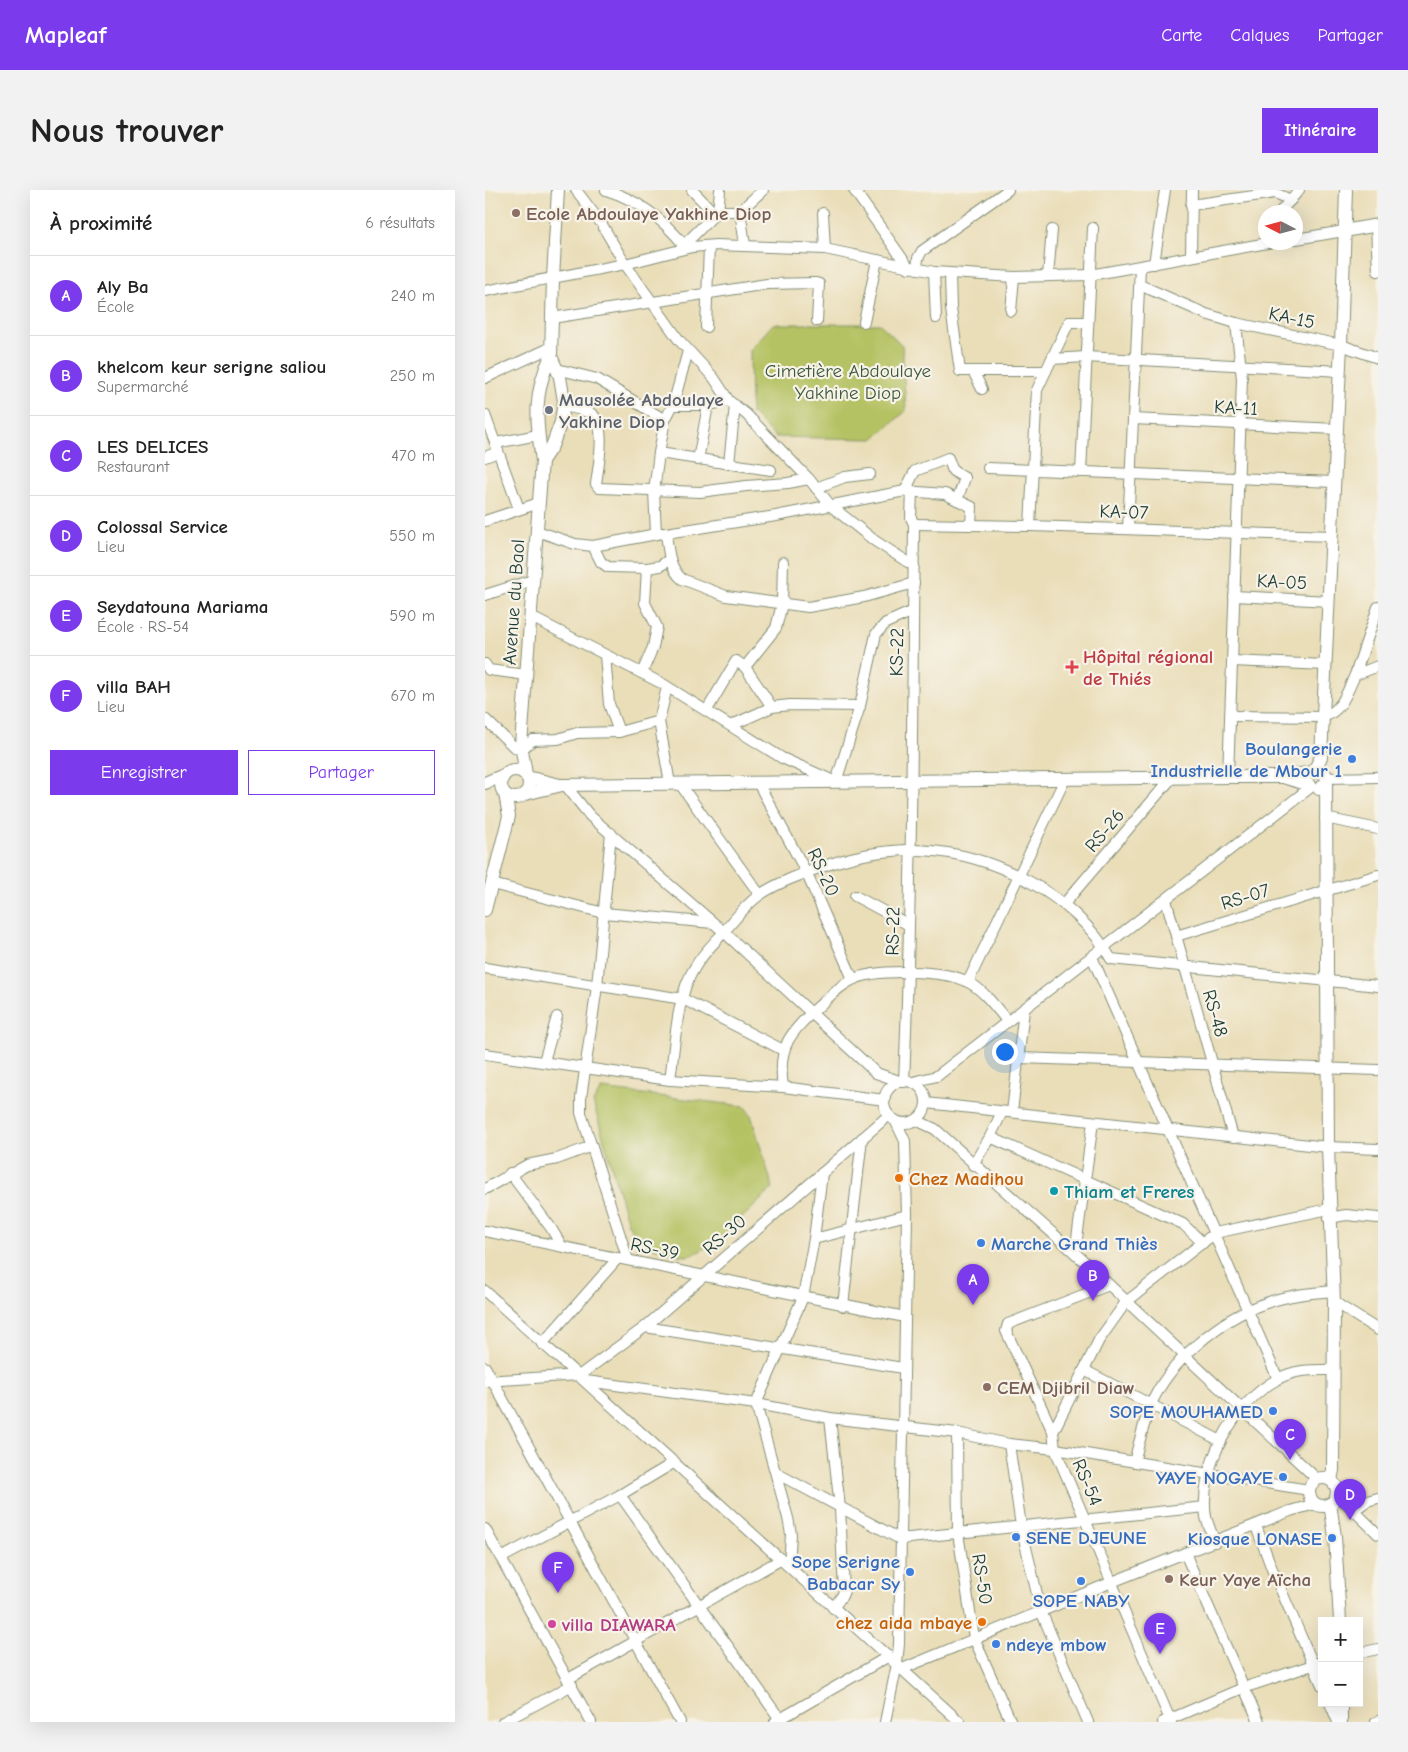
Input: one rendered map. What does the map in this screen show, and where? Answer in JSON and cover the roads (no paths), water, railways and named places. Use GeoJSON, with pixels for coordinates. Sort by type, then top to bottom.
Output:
{"type":"FeatureCollection","features":[{"type":"Feature","properties":{"kind":"main road"},"geometry":{"type":"LineString","coordinates":[[1340,1617],[1335,1536],[1321,1492],[1333,1453],[1334,1296],[1329,1213],[1325,981],[1325,813],[1317,780],[1322,750],[1340,371],[1346,190]]}},
{"type":"Feature","properties":{"kind":"main road","name":"Avenue du Baol"},"geometry":{"type":"LineString","coordinates":[[520,748],[542,461],[538,435],[537,396],[551,351],[553,278],[561,192]]}},
{"type":"Feature","properties":{"kind":"main road"},"geometry":{"type":"LineString","coordinates":[[1344,231],[1377,225]]}},
{"type":"Feature","properties":{"kind":"main road","name":"Avenue du Baol"},"geometry":{"type":"LineString","coordinates":[[542,461],[552,446],[561,422],[563,406],[557,369],[551,351]]}},
{"type":"Feature","properties":{"kind":"main road"},"geometry":{"type":"LineString","coordinates":[[509,816],[501,783],[520,748]]}},
{"type":"Feature","properties":{"kind":"main road"},"geometry":{"type":"LineString","coordinates":[[485,910],[509,816],[529,784],[520,748]]}},
{"type":"Feature","properties":{"kind":"main road"},"geometry":{"type":"LineString","coordinates":[[485,783],[506,773],[519,770],[526,775],[564,786]]}},
{"type":"Feature","properties":{"kind":"main road"},"geometry":{"type":"LineString","coordinates":[[485,787],[513,798],[564,786],[1065,779],[1170,780],[1228,777],[1283,777],[1317,780]]}},
{"type":"Feature","properties":{"kind":"main road"},"geometry":{"type":"LineString","coordinates":[[1339,1722],[1341,1707]]}},
{"type":"Feature","properties":{"kind":"street"},"geometry":{"type":"LineString","coordinates":[[576,190],[601,223],[625,264],[688,351],[714,378],[732,403],[809,479],[831,506],[875,541],[914,566]]}},
{"type":"Feature","properties":{"kind":"street"},"geometry":{"type":"LineString","coordinates":[[606,190],[622,195],[643,207],[666,224],[680,248]]}},
{"type":"Feature","properties":{"kind":"street"},"geometry":{"type":"LineString","coordinates":[[692,190],[716,212],[740,211],[763,190]]}},
{"type":"Feature","properties":{"kind":"street"},"geometry":{"type":"LineString","coordinates":[[680,248],[716,212],[720,190]]}},
{"type":"Feature","properties":{"kind":"street"},"geometry":{"type":"LineString","coordinates":[[854,190],[913,268]]}},
{"type":"Feature","properties":{"kind":"street"},"geometry":{"type":"LineString","coordinates":[[913,268],[922,251],[1008,190]]}},
{"type":"Feature","properties":{"kind":"street"},"geometry":{"type":"LineString","coordinates":[[1154,264],[1165,190]]}},
{"type":"Feature","properties":{"kind":"street"},"geometry":{"type":"LineString","coordinates":[[1191,190],[1191,256]]}},
{"type":"Feature","properties":{"kind":"street"},"geometry":{"type":"LineString","coordinates":[[1286,205],[1299,190]]}},
{"type":"Feature","properties":{"kind":"street"},"geometry":{"type":"LineString","coordinates":[[1191,204],[1275,193],[1291,200]]}},
{"type":"Feature","properties":{"kind":"street"},"geometry":{"type":"LineString","coordinates":[[740,211],[745,245]]}},
{"type":"Feature","properties":{"kind":"street"},"geometry":{"type":"LineString","coordinates":[[823,213],[825,249]]}},
{"type":"Feature","properties":{"kind":"street"},"geometry":{"type":"LineString","coordinates":[[1377,225],[1378,271]]}},
{"type":"Feature","properties":{"kind":"street"},"geometry":{"type":"LineString","coordinates":[[1081,472],[1093,228]]}},
{"type":"Feature","properties":{"kind":"street"},"geometry":{"type":"LineString","coordinates":[[1048,276],[1052,230]]}},
{"type":"Feature","properties":{"kind":"street"},"geometry":{"type":"LineString","coordinates":[[1303,238],[1344,231]]}},
{"type":"Feature","properties":{"kind":"street"},"geometry":{"type":"LineString","coordinates":[[485,291],[625,264],[680,248],[709,246],[745,245],[825,249],[934,272],[1014,277],[1090,275],[1140,267],[1258,243]]}},
{"type":"Feature","properties":{"kind":"street"},"geometry":{"type":"LineString","coordinates":[[706,327],[709,246]]}},
{"type":"Feature","properties":{"kind":"street"},"geometry":{"type":"LineString","coordinates":[[864,322],[877,260]]}},
{"type":"Feature","properties":{"kind":"street"},"geometry":{"type":"LineString","coordinates":[[1128,529],[1140,267]]}},
{"type":"Feature","properties":{"kind":"street"},"geometry":{"type":"LineString","coordinates":[[934,272],[936,318]]}},
{"type":"Feature","properties":{"kind":"street"},"geometry":{"type":"LineString","coordinates":[[950,274],[951,309],[960,371],[1046,371]]}},
{"type":"Feature","properties":{"kind":"street"},"geometry":{"type":"LineString","coordinates":[[1011,311],[1014,277]]}},
{"type":"Feature","properties":{"kind":"street"},"geometry":{"type":"LineString","coordinates":[[552,318],[618,306],[654,303],[708,292],[767,284],[816,283],[819,284],[817,321]]}},
{"type":"Feature","properties":{"kind":"street","name":"KA-15"},"geometry":{"type":"LineString","coordinates":[[1139,285],[1206,314],[1236,323],[1341,345],[1378,358]]}},
{"type":"Feature","properties":{"kind":"street"},"geometry":{"type":"LineString","coordinates":[[1030,526],[1037,390],[1069,322],[1087,322]]}},
{"type":"Feature","properties":{"kind":"street"},"geometry":{"type":"LineString","coordinates":[[1228,777],[1240,425],[1240,365],[1236,323]]}},
{"type":"Feature","properties":{"kind":"street"},"geometry":{"type":"LineString","coordinates":[[485,378],[551,351]]}},
{"type":"Feature","properties":{"kind":"street"},"geometry":{"type":"LineString","coordinates":[[688,351],[673,405],[665,420],[654,491],[661,533],[670,559],[682,579],[726,596],[808,607],[914,583]]}},
{"type":"Feature","properties":{"kind":"street"},"geometry":{"type":"LineString","coordinates":[[1052,359],[1086,357],[1340,371]]}},
{"type":"Feature","properties":{"kind":"street"},"geometry":{"type":"LineString","coordinates":[[557,369],[597,379],[665,420]]}},
{"type":"Feature","properties":{"kind":"street"},"geometry":{"type":"LineString","coordinates":[[973,371],[982,389]]}},
{"type":"Feature","properties":{"kind":"street"},"geometry":{"type":"LineString","coordinates":[[673,405],[732,403]]}},
{"type":"Feature","properties":{"kind":"street"},"geometry":{"type":"LineString","coordinates":[[729,464],[732,403]]}},
{"type":"Feature","properties":{"kind":"street"},"geometry":{"type":"LineString","coordinates":[[698,460],[708,404]]}},
{"type":"Feature","properties":{"kind":"street"},"geometry":{"type":"LineString","coordinates":[[563,406],[592,414],[596,419],[601,435],[597,487],[701,492],[809,479]]}},
{"type":"Feature","properties":{"kind":"street"},"geometry":{"type":"LineString","coordinates":[[485,415],[519,509]]}},
{"type":"Feature","properties":{"kind":"street","name":"KA-11"},"geometry":{"type":"LineString","coordinates":[[1133,419],[1337,429]]}},
{"type":"Feature","properties":{"kind":"street"},"geometry":{"type":"LineString","coordinates":[[485,456],[497,448],[538,435]]}},
{"type":"Feature","properties":{"kind":"street"},"geometry":{"type":"LineString","coordinates":[[659,452],[698,460],[771,470]]}},
{"type":"Feature","properties":{"kind":"street"},"geometry":{"type":"LineString","coordinates":[[908,491],[915,471],[948,458],[953,471],[965,478],[957,500]]}},
{"type":"Feature","properties":{"kind":"street"},"geometry":{"type":"LineString","coordinates":[[988,468],[1334,482]]}},
{"type":"Feature","properties":{"kind":"street"},"geometry":{"type":"LineString","coordinates":[[816,488],[845,477],[870,474]]}},
{"type":"Feature","properties":{"kind":"street"},"geometry":{"type":"LineString","coordinates":[[537,531],[575,544],[593,546],[661,533],[831,506],[908,491],[945,494],[971,507],[971,525]]}},
{"type":"Feature","properties":{"kind":"street","name":"KS-22"},"geometry":{"type":"LineString","coordinates":[[908,491],[911,518],[915,524],[912,781]]}},
{"type":"Feature","properties":{"kind":"street"},"geometry":{"type":"LineString","coordinates":[[485,521],[539,503]]}},
{"type":"Feature","properties":{"kind":"street","name":"KA-07"},"geometry":{"type":"LineString","coordinates":[[915,524],[1332,536]]}},
{"type":"Feature","properties":{"kind":"street"},"geometry":{"type":"LineString","coordinates":[[593,546],[603,566],[647,568],[660,566],[670,559]]}},
{"type":"Feature","properties":{"kind":"street"},"geometry":{"type":"LineString","coordinates":[[745,667],[774,633],[782,604],[783,562]]}},
{"type":"Feature","properties":{"kind":"street"},"geometry":{"type":"LineString","coordinates":[[642,673],[653,647],[657,627],[645,602],[647,568]]}},
{"type":"Feature","properties":{"kind":"street"},"geometry":{"type":"LineString","coordinates":[[485,595],[533,580]]}},
{"type":"Feature","properties":{"kind":"street","name":"KA-05"},"geometry":{"type":"LineString","coordinates":[[1234,596],[1329,601]]}},
{"type":"Feature","properties":{"kind":"street"},"geometry":{"type":"LineString","coordinates":[[1230,716],[1323,716],[1332,714],[1338,708],[1355,676],[1378,610]]}},
{"type":"Feature","properties":{"kind":"street"},"geometry":{"type":"LineString","coordinates":[[531,617],[667,686],[782,758],[836,782],[860,706],[876,634],[886,623],[913,611]]}},
{"type":"Feature","properties":{"kind":"street"},"geometry":{"type":"LineString","coordinates":[[605,654],[609,704],[619,732]]}},
{"type":"Feature","properties":{"kind":"street"},"geometry":{"type":"LineString","coordinates":[[707,710],[736,661],[745,667],[772,707]]}},
{"type":"Feature","properties":{"kind":"street"},"geometry":{"type":"LineString","coordinates":[[1232,661],[1326,664]]}},
{"type":"Feature","properties":{"kind":"street"},"geometry":{"type":"LineString","coordinates":[[1355,676],[1378,666]]}},
{"type":"Feature","properties":{"kind":"street"},"geometry":{"type":"LineString","coordinates":[[486,669],[527,675]]}},
{"type":"Feature","properties":{"kind":"street"},"geometry":{"type":"LineString","coordinates":[[667,686],[659,721],[675,784],[760,895]]}},
{"type":"Feature","properties":{"kind":"street"},"geometry":{"type":"LineString","coordinates":[[732,725],[772,707],[790,705],[860,706]]}},
{"type":"Feature","properties":{"kind":"street"},"geometry":{"type":"LineString","coordinates":[[485,719],[520,748],[533,740],[558,739],[577,734],[619,732],[659,721]]}},
{"type":"Feature","properties":{"kind":"street"},"geometry":{"type":"LineString","coordinates":[[885,1099],[891,1087],[937,1076],[1317,780],[1378,777]]}},
{"type":"Feature","properties":{"kind":"street"},"geometry":{"type":"LineString","coordinates":[[968,982],[1065,779]]}},
{"type":"Feature","properties":{"kind":"street","name":"RS-26"},"geometry":{"type":"LineString","coordinates":[[1064,904],[1170,780]]}},
{"type":"Feature","properties":{"kind":"street","name":"RS-22"},"geometry":{"type":"LineString","coordinates":[[906,1082],[912,781]]}},
{"type":"Feature","properties":{"kind":"street","name":"RS-20"},"geometry":{"type":"LineString","coordinates":[[758,783],[806,872],[853,979]]}},
{"type":"Feature","properties":{"kind":"street"},"geometry":{"type":"LineString","coordinates":[[564,786],[586,811],[724,932],[876,1073],[883,1086],[885,1099],[892,1118],[905,1141]]}},
{"type":"Feature","properties":{"kind":"street"},"geometry":{"type":"LineString","coordinates":[[1325,813],[1378,829]]}},
{"type":"Feature","properties":{"kind":"street"},"geometry":{"type":"LineString","coordinates":[[542,1344],[623,1259],[581,1113],[581,1098],[587,1069],[597,986],[611,833]]}},
{"type":"Feature","properties":{"kind":"street"},"geometry":{"type":"LineString","coordinates":[[670,1080],[686,982],[695,966],[724,932],[760,895],[806,872],[861,854],[931,850],[967,855],[996,864],[1064,904],[1105,947],[1111,959],[1378,986]]}},
{"type":"Feature","properties":{"kind":"street","name":"RS-07"},"geometry":{"type":"LineString","coordinates":[[1176,936],[1378,875]]}},
{"type":"Feature","properties":{"kind":"street"},"geometry":{"type":"LineString","coordinates":[[492,884],[604,914],[713,923]]}},
{"type":"Feature","properties":{"kind":"street"},"geometry":{"type":"LineString","coordinates":[[855,896],[909,925]]}},
{"type":"Feature","properties":{"kind":"street","name":"RS-48"},"geometry":{"type":"LineString","coordinates":[[1165,900],[1233,1137]]}},
{"type":"Feature","properties":{"kind":"street"},"geometry":{"type":"LineString","coordinates":[[1092,957],[1278,1379]]}},
{"type":"Feature","properties":{"kind":"street"},"geometry":{"type":"LineString","coordinates":[[485,968],[683,999],[783,1050]]}},
{"type":"Feature","properties":{"kind":"street"},"geometry":{"type":"LineString","coordinates":[[783,1088],[780,1069],[783,1050],[788,1038],[812,1012],[853,979],[890,972],[909,972],[929,973],[968,982],[993,1004],[1008,1022]]}},
{"type":"Feature","properties":{"kind":"street"},"geometry":{"type":"LineString","coordinates":[[973,1165],[1007,1112],[1019,1058],[1024,1010]]}},
{"type":"Feature","properties":{"kind":"street"},"geometry":{"type":"LineString","coordinates":[[544,1061],[557,1017]]}},
{"type":"Feature","properties":{"kind":"street"},"geometry":{"type":"LineString","coordinates":[[485,1054],[670,1080],[783,1088],[885,1099]]}},
{"type":"Feature","properties":{"kind":"street"},"geometry":{"type":"LineString","coordinates":[[1019,1058],[1378,1070]]}},
{"type":"Feature","properties":{"kind":"street"},"geometry":{"type":"LineString","coordinates":[[876,1073],[922,1089],[935,1129]]}},
{"type":"Feature","properties":{"kind":"street"},"geometry":{"type":"LineString","coordinates":[[885,1722],[900,1667],[900,1540],[907,1215],[905,1141],[914,1121],[926,1103],[937,1076]]}},
{"type":"Feature","properties":{"kind":"street"},"geometry":{"type":"LineString","coordinates":[[926,1103],[1169,1131],[1328,1147],[1378,1149]]}},
{"type":"Feature","properties":{"kind":"street"},"geometry":{"type":"LineString","coordinates":[[892,1118],[914,1121],[935,1129],[973,1165],[1075,1253],[1303,1465],[1321,1492]]}},
{"type":"Feature","properties":{"kind":"street","name":"RS-30"},"geometry":{"type":"LineString","coordinates":[[583,1378],[645,1327],[862,1138],[892,1118]]}},
{"type":"Feature","properties":{"kind":"street"},"geometry":{"type":"LineString","coordinates":[[1075,1253],[1093,1122]]}},
{"type":"Feature","properties":{"kind":"street"},"geometry":{"type":"LineString","coordinates":[[991,1137],[1183,1224],[1203,1243]]}},
{"type":"Feature","properties":{"kind":"street"},"geometry":{"type":"LineString","coordinates":[[843,1306],[862,1138]]}},
{"type":"Feature","properties":{"kind":"street"},"geometry":{"type":"LineString","coordinates":[[485,1190],[527,1164],[557,1159],[592,1146]]}},
{"type":"Feature","properties":{"kind":"street"},"geometry":{"type":"LineString","coordinates":[[785,1562],[791,1534],[756,1404],[803,1298],[814,1239],[822,1173]]}},
{"type":"Feature","properties":{"kind":"street"},"geometry":{"type":"LineString","coordinates":[[510,1174],[551,1228],[561,1245]]}},
{"type":"Feature","properties":{"kind":"street"},"geometry":{"type":"LineString","coordinates":[[1053,1432],[1099,1340],[1126,1302],[1215,1233],[1329,1213],[1378,1218]]}},
{"type":"Feature","properties":{"kind":"street"},"geometry":{"type":"LineString","coordinates":[[814,1239],[907,1215]]}},
{"type":"Feature","properties":{"kind":"street","name":"RS-39"},"geometry":{"type":"LineString","coordinates":[[485,1231],[561,1245],[803,1298],[905,1317]]}},
{"type":"Feature","properties":{"kind":"street"},"geometry":{"type":"LineString","coordinates":[[1053,1432],[1006,1332],[1006,1326],[1109,1285]]}},
{"type":"Feature","properties":{"kind":"street"},"geometry":{"type":"LineString","coordinates":[[485,1290],[542,1344],[583,1378],[960,1722]]}},
{"type":"Feature","properties":{"kind":"street"},"geometry":{"type":"LineString","coordinates":[[1134,1462],[1150,1406],[1165,1380],[1184,1355],[1248,1310],[1284,1297],[1334,1296],[1378,1330]]}},
{"type":"Feature","properties":{"kind":"street"},"geometry":{"type":"LineString","coordinates":[[645,1327],[903,1368]]}},
{"type":"Feature","properties":{"kind":"street"},"geometry":{"type":"LineString","coordinates":[[485,1367],[489,1381],[571,1520],[680,1722]]}},
{"type":"Feature","properties":{"kind":"street"},"geometry":{"type":"LineString","coordinates":[[1084,1370],[1150,1406],[1219,1440]]}},
{"type":"Feature","properties":{"kind":"street"},"geometry":{"type":"LineString","coordinates":[[1215,1542],[1205,1507],[1219,1440],[1242,1408],[1278,1379],[1302,1371],[1333,1370]]}},
{"type":"Feature","properties":{"kind":"street"},"geometry":{"type":"LineString","coordinates":[[489,1381],[583,1378],[756,1404],[830,1418],[957,1433],[1009,1444],[1055,1449],[1210,1476],[1321,1492],[1352,1510],[1378,1534]]}},
{"type":"Feature","properties":{"kind":"street"},"geometry":{"type":"LineString","coordinates":[[830,1418],[840,1508],[844,1591],[843,1596],[833,1608]]}},
{"type":"Feature","properties":{"kind":"street","name":"RS-54"},"geometry":{"type":"LineString","coordinates":[[1053,1432],[1055,1449],[1112,1582],[1168,1721]]}},
{"type":"Feature","properties":{"kind":"street","name":"RS-50"},"geometry":{"type":"LineString","coordinates":[[957,1433],[958,1534],[974,1638],[1011,1722]]}},
{"type":"Feature","properties":{"kind":"street"},"geometry":{"type":"LineString","coordinates":[[1009,1444],[1021,1526],[1041,1611],[1088,1722]]}},
{"type":"Feature","properties":{"kind":"street"},"geometry":{"type":"LineString","coordinates":[[501,1558],[620,1496],[675,1462]]}},
{"type":"Feature","properties":{"kind":"street"},"geometry":{"type":"LineString","coordinates":[[776,1474],[900,1540],[1205,1507]]}},
{"type":"Feature","properties":{"kind":"street"},"geometry":{"type":"LineString","coordinates":[[900,1667],[1256,1526],[1290,1511],[1321,1492]]}},
{"type":"Feature","properties":{"kind":"street"},"geometry":{"type":"LineString","coordinates":[[620,1496],[779,1721],[889,1656]]}},
{"type":"Feature","properties":{"kind":"street"},"geometry":{"type":"LineString","coordinates":[[1352,1510],[1367,1501],[1378,1498]]}},
{"type":"Feature","properties":{"kind":"street"},"geometry":{"type":"LineString","coordinates":[[1168,1721],[1243,1688],[1317,1663],[1272,1569],[1256,1526]]}},
{"type":"Feature","properties":{"kind":"street"},"geometry":{"type":"LineString","coordinates":[[485,1529],[591,1722]]}},
{"type":"Feature","properties":{"kind":"street"},"geometry":{"type":"LineString","coordinates":[[1185,1553],[1259,1722]]}},
{"type":"Feature","properties":{"kind":"street"},"geometry":{"type":"LineString","coordinates":[[503,1722],[637,1642],[785,1562]]}},
{"type":"Feature","properties":{"kind":"street"},"geometry":{"type":"LineString","coordinates":[[1363,1652],[1378,1649]]}},
{"type":"Feature","properties":{"kind":"street"},"geometry":{"type":"LineString","coordinates":[[1332,1707],[1339,1722]]}},
{"type":"Feature","properties":{"kind":"place","name":"Ecole Abdoulaye Yakhine Diop"},"geometry":{"type":"Point","coordinates":[516,213]}},
{"type":"Feature","properties":{"kind":"place","name":"Mausolée Abdoulaye Yakhine Diop"},"geometry":{"type":"Point","coordinates":[549,410]}},
{"type":"Feature","properties":{"kind":"place","name":"Hôpital régional de Thiés"},"geometry":{"type":"Point","coordinates":[1072,667]}},
{"type":"Feature","properties":{"kind":"place","name":"Boulangerie Industrielle de Mbour 1"},"geometry":{"type":"Point","coordinates":[1352,759]}},
{"type":"Feature","properties":{"kind":"place","name":"Chez Madihou"},"geometry":{"type":"Point","coordinates":[899,1178]}},
{"type":"Feature","properties":{"kind":"place","name":"Thiam et Freres"},"geometry":{"type":"Point","coordinates":[1054,1191]}},
{"type":"Feature","properties":{"kind":"place","name":"Marche Grand Thiès"},"geometry":{"type":"Point","coordinates":[981,1243]}},
{"type":"Feature","properties":{"kind":"place","name":"khelcom keur serigne saliou"},"geometry":{"type":"Point","coordinates":[1093,1301]}},
{"type":"Feature","properties":{"kind":"place","name":"Aly Ba"},"geometry":{"type":"Point","coordinates":[973,1305]}},
{"type":"Feature","properties":{"kind":"place","name":"CEM Djibril Diaw"},"geometry":{"type":"Point","coordinates":[987,1387]}},
{"type":"Feature","properties":{"kind":"place","name":"SOPE MOUHAMED"},"geometry":{"type":"Point","coordinates":[1273,1411]}},
{"type":"Feature","properties":{"kind":"place","name":"LES DELICES"},"geometry":{"type":"Point","coordinates":[1290,1460]}},
{"type":"Feature","properties":{"kind":"place","name":"YAYE NOGAYE"},"geometry":{"type":"Point","coordinates":[1283,1477]}},
{"type":"Feature","properties":{"kind":"place","name":"Colossal Service"},"geometry":{"type":"Point","coordinates":[1350,1520]}},
{"type":"Feature","properties":{"kind":"place","name":"SENE DJEUNE"},"geometry":{"type":"Point","coordinates":[1016,1537]}},
{"type":"Feature","properties":{"kind":"place","name":"Kiosque LONASE"},"geometry":{"type":"Point","coordinates":[1332,1538]}},
{"type":"Feature","properties":{"kind":"place","name":"Sope Serigne Babacar Sy"},"geometry":{"type":"Point","coordinates":[910,1572]}},
{"type":"Feature","properties":{"kind":"place","name":"Keur Yaye Aïcha"},"geometry":{"type":"Point","coordinates":[1169,1579]}},
{"type":"Feature","properties":{"kind":"place","name":"SOPE NABY"},"geometry":{"type":"Point","coordinates":[1081,1581]}},
{"type":"Feature","properties":{"kind":"place","name":"villa BAH"},"geometry":{"type":"Point","coordinates":[558,1593]}},
{"type":"Feature","properties":{"kind":"place","name":"chez aida mbaye"},"geometry":{"type":"Point","coordinates":[982,1622]}},
{"type":"Feature","properties":{"kind":"place","name":"villa DIAWARA"},"geometry":{"type":"Point","coordinates":[552,1624]}},
{"type":"Feature","properties":{"kind":"place","name":"ndeye mbow"},"geometry":{"type":"Point","coordinates":[996,1644]}},
{"type":"Feature","properties":{"kind":"place","name":"Seydatouna Mariama"},"geometry":{"type":"Point","coordinates":[1160,1654]}},
{"type":"Feature","properties":{"kind":"park label","name":"Cimetière Abdoulaye Yakhine Diop"},"geometry":{"type":"Point","coordinates":[848,381]}}]}
